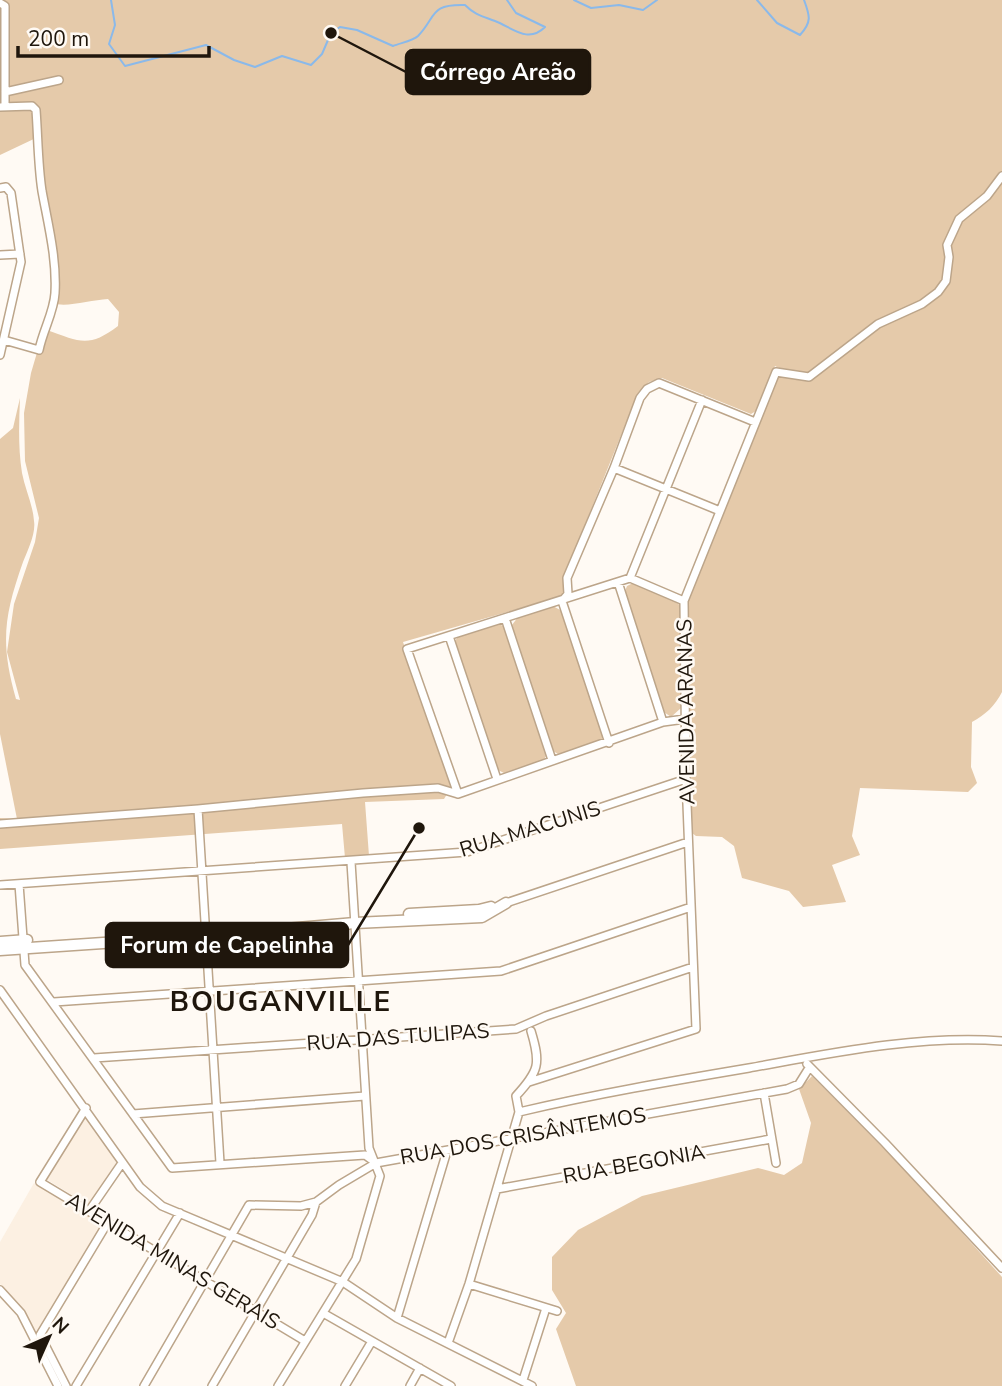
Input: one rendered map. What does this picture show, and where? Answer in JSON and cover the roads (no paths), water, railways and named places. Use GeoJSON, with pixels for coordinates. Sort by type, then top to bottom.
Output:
{"type":"FeatureCollection","features":[{"type":"Feature","properties":{"kind":"street"},"geometry":{"type":"LineString","coordinates":[[0,3],[5,6],[3,107],[32,106],[36,110],[41,188],[52,244],[55,293],[39,349],[4,340]]}},
{"type":"Feature","properties":{"kind":"street"},"geometry":{"type":"LineString","coordinates":[[5,92],[59,80]]}},
{"type":"Feature","properties":{"kind":"street","name":"AVENIDA ARANAS"},"geometry":{"type":"LineString","coordinates":[[528,1082],[696,1028],[686,779],[684,601],[776,372],[809,377],[877,324],[928,300],[946,281],[949,257],[947,245],[959,219],[987,195],[1002,176]]}},
{"type":"Feature","properties":{"kind":"street"},"geometry":{"type":"LineString","coordinates":[[0,188],[6,187],[11,193],[20,269],[0,355]]}},
{"type":"Feature","properties":{"kind":"street"},"geometry":{"type":"LineString","coordinates":[[0,255],[20,254]]}},
{"type":"Feature","properties":{"kind":"street"},"geometry":{"type":"LineString","coordinates":[[0,312],[10,312]]}},
{"type":"Feature","properties":{"kind":"street"},"geometry":{"type":"LineString","coordinates":[[562,601],[568,594],[567,578],[614,468],[640,398],[647,389],[659,383],[755,422]]}},
{"type":"Feature","properties":{"kind":"street"},"geometry":{"type":"LineString","coordinates":[[630,578],[702,400]]}},
{"type":"Feature","properties":{"kind":"street"},"geometry":{"type":"LineString","coordinates":[[614,468],[720,511]]}},
{"type":"Feature","properties":{"kind":"street"},"geometry":{"type":"LineString","coordinates":[[458,794],[407,649],[630,578],[684,601]]}},
{"type":"Feature","properties":{"kind":"street"},"geometry":{"type":"LineString","coordinates":[[618,582],[663,722]]}},
{"type":"Feature","properties":{"kind":"street"},"geometry":{"type":"LineString","coordinates":[[562,601],[609,743]]}},
{"type":"Feature","properties":{"kind":"street"},"geometry":{"type":"LineString","coordinates":[[505,618],[552,760]]}},
{"type":"Feature","properties":{"kind":"street"},"geometry":{"type":"LineString","coordinates":[[449,636],[498,779]]}},
{"type":"Feature","properties":{"kind":"street"},"geometry":{"type":"LineString","coordinates":[[0,824],[438,788],[458,794],[663,722],[685,719]]}},
{"type":"Feature","properties":{"kind":"street","name":"RUA MACUNIS"},"geometry":{"type":"LineString","coordinates":[[0,885],[467,852],[686,779]]}},
{"type":"Feature","properties":{"kind":"street"},"geometry":{"type":"LineString","coordinates":[[198,809],[220,1163]]}},
{"type":"Feature","properties":{"kind":"street"},"geometry":{"type":"LineString","coordinates":[[0,942],[24,944],[206,933],[355,920],[481,917],[506,904],[688,842]]}},
{"type":"Feature","properties":{"kind":"street"},"geometry":{"type":"LineString","coordinates":[[278,1386],[356,1259],[380,1176],[369,1148],[351,862]]}},
{"type":"Feature","properties":{"kind":"street","name":"RUA DOS CRISÂNTEMOS"},"geometry":{"type":"LineString","coordinates":[[19,884],[25,965],[172,1168],[365,1155],[376,1163],[787,1089],[799,1084],[808,1068]]}},
{"type":"Feature","properties":{"kind":"street"},"geometry":{"type":"LineString","coordinates":[[54,1002],[500,971],[691,907]]}},
{"type":"Feature","properties":{"kind":"street"},"geometry":{"type":"LineString","coordinates":[[0,950],[24,944]]}},
{"type":"Feature","properties":{"kind":"street","name":"RUA DAS TULIPAS"},"geometry":{"type":"LineString","coordinates":[[94,1058],[516,1029],[546,1016],[693,967]]}},
{"type":"Feature","properties":{"kind":"street"},"geometry":{"type":"LineString","coordinates":[[0,990],[86,1108],[122,1163],[140,1187],[162,1206],[343,1282],[397,1318],[532,1386]]}},
{"type":"Feature","properties":{"kind":"street"},"geometry":{"type":"LineString","coordinates":[[448,1343],[469,1284],[519,1112],[516,1096],[537,1066],[538,1055],[531,1031]]}},
{"type":"Feature","properties":{"kind":"street"},"geometry":{"type":"LineString","coordinates":[[519,1112],[583,1097],[860,1047],[960,1040],[1002,1041]]}},
{"type":"Feature","properties":{"kind":"street"},"geometry":{"type":"LineString","coordinates":[[803,1057],[808,1068],[885,1143],[1002,1268]]}},
{"type":"Feature","properties":{"kind":"street"},"geometry":{"type":"LineString","coordinates":[[764,1093],[776,1163]]}},
{"type":"Feature","properties":{"kind":"street"},"geometry":{"type":"LineString","coordinates":[[133,1114],[365,1097]]}},
{"type":"Feature","properties":{"kind":"street","name":"AVENIDA MINAS GERAIS"},"geometry":{"type":"LineString","coordinates":[[86,1108],[40,1182],[305,1340]]}},
{"type":"Feature","properties":{"kind":"street","name":"RUA BEGONIA"},"geometry":{"type":"LineString","coordinates":[[497,1189],[771,1139]]}},
{"type":"Feature","properties":{"kind":"street"},"geometry":{"type":"LineString","coordinates":[[397,1318],[447,1151]]}},
{"type":"Feature","properties":{"kind":"street"},"geometry":{"type":"LineString","coordinates":[[89,1212],[122,1163]]}},
{"type":"Feature","properties":{"kind":"street"},"geometry":{"type":"LineString","coordinates":[[144,1386],[249,1205],[301,1206],[316,1202],[376,1163]]}},
{"type":"Feature","properties":{"kind":"street"},"geometry":{"type":"LineString","coordinates":[[212,1386],[312,1214],[316,1202]]}},
{"type":"Feature","properties":{"kind":"street"},"geometry":{"type":"LineString","coordinates":[[76,1386],[180,1213]]}},
{"type":"Feature","properties":{"kind":"street"},"geometry":{"type":"LineString","coordinates":[[66,1386],[40,1335],[108,1222]]}},
{"type":"Feature","properties":{"kind":"street"},"geometry":{"type":"LineString","coordinates":[[469,1284],[557,1311]]}},
{"type":"Feature","properties":{"kind":"street"},"geometry":{"type":"LineString","coordinates":[[0,1290],[21,1313],[58,1386]]}},
{"type":"Feature","properties":{"kind":"street"},"geometry":{"type":"LineString","coordinates":[[523,1380],[546,1308]]}},
{"type":"Feature","properties":{"kind":"street"},"geometry":{"type":"LineString","coordinates":[[323,1313],[451,1386]]}},
{"type":"Feature","properties":{"kind":"street"},"geometry":{"type":"LineString","coordinates":[[345,1386],[372,1341]]}},
{"type":"Feature","properties":{"kind":"street"},"geometry":{"type":"LineString","coordinates":[[410,1386],[419,1368]]}},
{"type":"Feature","properties":{"kind":"waterway"},"geometry":{"type":"LineString","coordinates":[[111,0],[115,25],[109,44],[125,66],[206,45],[234,60],[255,67],[282,56],[311,65],[322,54],[331,33],[340,27],[357,30],[393,46],[410,41],[416,38],[439,9],[453,5],[465,5],[479,15],[520,33],[533,34],[545,27],[516,13],[507,0]]}},
{"type":"Feature","properties":{"kind":"waterway"},"geometry":{"type":"LineString","coordinates":[[574,0],[591,8],[619,5],[643,10],[657,0]]}},
{"type":"Feature","properties":{"kind":"waterway"},"geometry":{"type":"LineString","coordinates":[[757,0],[777,23],[800,35],[809,19],[804,0]]}},
{"type":"Feature","properties":{"kind":"place","name":"Córrego Areão"},"geometry":{"type":"Point","coordinates":[331,33]}},
{"type":"Feature","properties":{"kind":"place","name":"Forum de Capelinha"},"geometry":{"type":"Point","coordinates":[419,828]}},
{"type":"Feature","properties":{"kind":"district","name":"BOUGANVILLE"},"geometry":{"type":"Point","coordinates":[281,1001]}}]}
